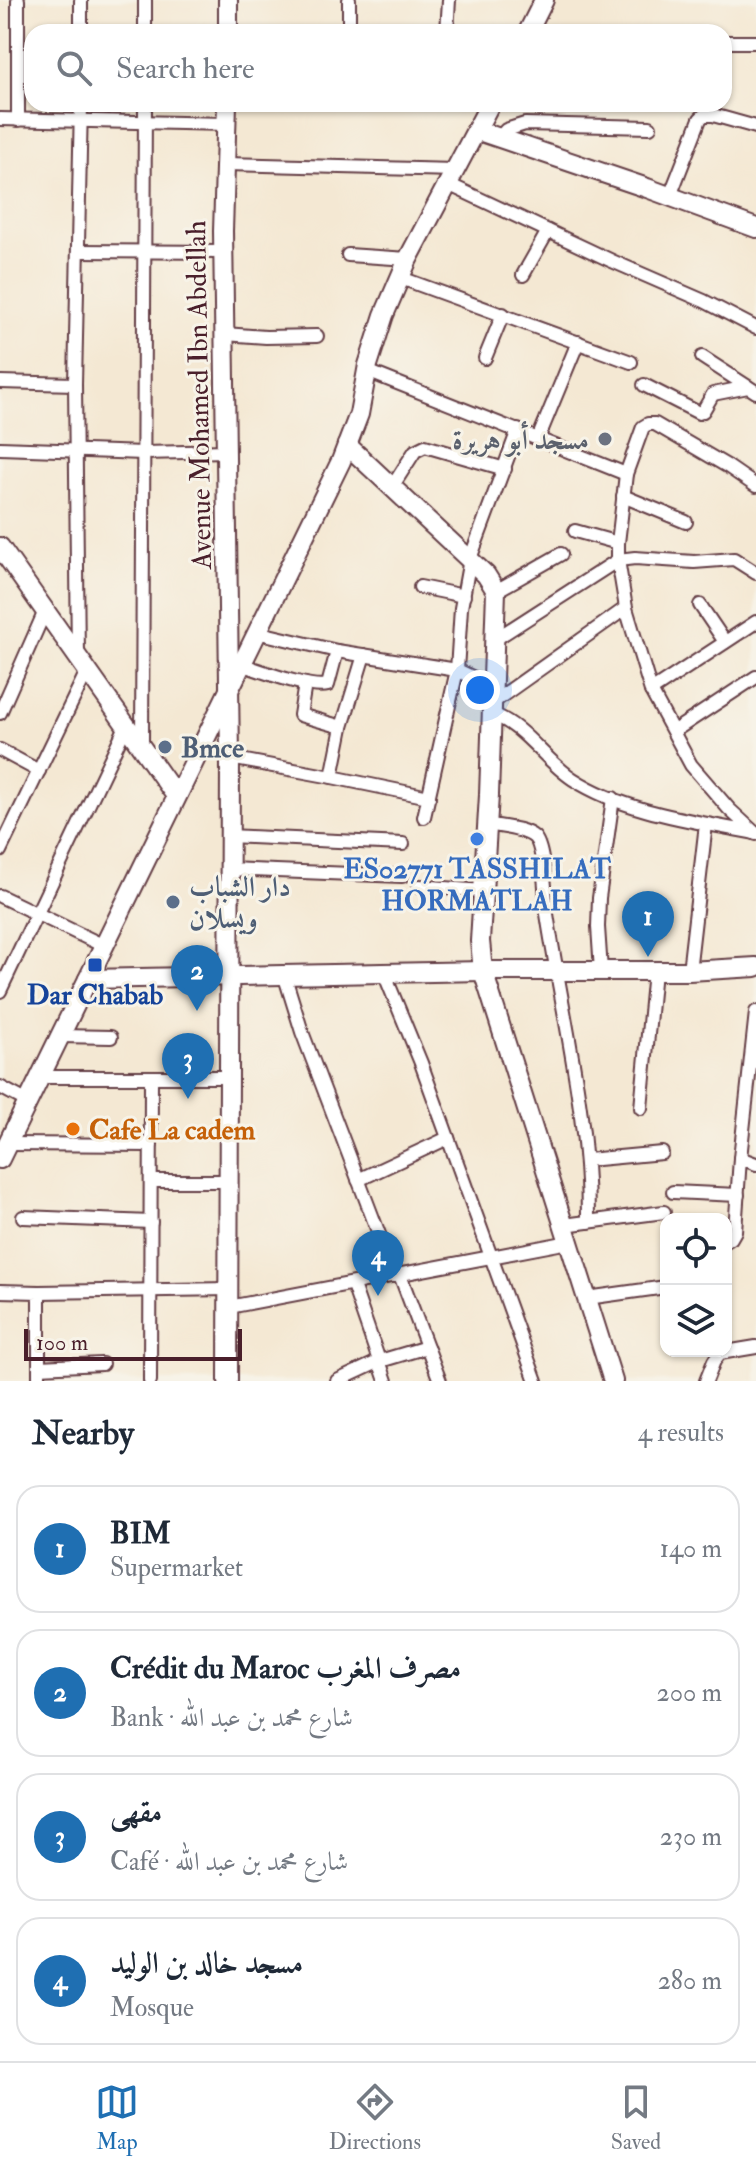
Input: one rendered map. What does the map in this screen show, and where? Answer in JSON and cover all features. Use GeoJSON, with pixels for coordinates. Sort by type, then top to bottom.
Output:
{"type":"FeatureCollection","features":[{"type":"Feature","properties":{"kind":"street"},"geometry":{"type":"LineString","coordinates":[[18,0],[18,120]]}},
{"type":"Feature","properties":{"kind":"street"},"geometry":{"type":"LineString","coordinates":[[81,0],[81,24]]}},
{"type":"Feature","properties":{"kind":"street"},"geometry":{"type":"LineString","coordinates":[[145,0],[145,24]]}},
{"type":"Feature","properties":{"kind":"street"},"geometry":{"type":"LineString","coordinates":[[228,0],[228,24]]}},
{"type":"Feature","properties":{"kind":"street"},"geometry":{"type":"LineString","coordinates":[[349,0],[349,24]]}},
{"type":"Feature","properties":{"kind":"street"},"geometry":{"type":"LineString","coordinates":[[448,24],[449,0]]}},
{"type":"Feature","properties":{"kind":"street"},"geometry":{"type":"LineString","coordinates":[[532,24],[544,0]]}},
{"type":"Feature","properties":{"kind":"street"},"geometry":{"type":"LineString","coordinates":[[732,42],[756,42]]}},
{"type":"Feature","properties":{"kind":"street"},"geometry":{"type":"LineString","coordinates":[[0,851],[39,771],[82,664],[75,384],[81,112]]}},
{"type":"Feature","properties":{"kind":"street"},"geometry":{"type":"LineString","coordinates":[[142,745],[145,112]]}},
{"type":"Feature","properties":{"kind":"street","name":"Avenue Mohamed Ibn Abdellah"},"geometry":{"type":"LineString","coordinates":[[227,112],[224,252],[230,758],[228,1381]]}},
{"type":"Feature","properties":{"kind":"street"},"geometry":{"type":"LineString","coordinates":[[151,1145],[4,1152],[347,445],[359,414],[367,371],[384,315],[408,259],[486,112]]}},
{"type":"Feature","properties":{"kind":"street"},"geometry":{"type":"LineString","coordinates":[[670,196],[704,115],[756,127]]}},
{"type":"Feature","properties":{"kind":"street"},"geometry":{"type":"LineString","coordinates":[[0,119],[227,124]]}},
{"type":"Feature","properties":{"kind":"street"},"geometry":{"type":"LineString","coordinates":[[499,138],[506,130],[525,124],[650,127]]}},
{"type":"Feature","properties":{"kind":"street"},"geometry":{"type":"LineString","coordinates":[[476,130],[756,228]]}},
{"type":"Feature","properties":{"kind":"street"},"geometry":{"type":"LineString","coordinates":[[226,164],[452,177],[548,231],[704,301],[756,328]]}},
{"type":"Feature","properties":{"kind":"street"},"geometry":{"type":"LineString","coordinates":[[523,275],[548,231]]}},
{"type":"Feature","properties":{"kind":"street"},"geometry":{"type":"LineString","coordinates":[[78,251],[224,252]]}},
{"type":"Feature","properties":{"kind":"street"},"geometry":{"type":"LineString","coordinates":[[348,255],[408,259]]}},
{"type":"Feature","properties":{"kind":"street"},"geometry":{"type":"LineString","coordinates":[[401,278],[631,362]]}},
{"type":"Feature","properties":{"kind":"street"},"geometry":{"type":"LineString","coordinates":[[485,358],[503,314]]}},
{"type":"Feature","properties":{"kind":"street"},"geometry":{"type":"LineString","coordinates":[[225,334],[317,336]]}},
{"type":"Feature","properties":{"kind":"street"},"geometry":{"type":"LineString","coordinates":[[538,439],[578,342]]}},
{"type":"Feature","properties":{"kind":"street"},"geometry":{"type":"LineString","coordinates":[[702,357],[752,390]]}},
{"type":"Feature","properties":{"kind":"street"},"geometry":{"type":"LineString","coordinates":[[367,371],[626,474]]}},
{"type":"Feature","properties":{"kind":"street"},"geometry":{"type":"LineString","coordinates":[[0,382],[75,384]]}},
{"type":"Feature","properties":{"kind":"street"},"geometry":{"type":"LineString","coordinates":[[644,385],[699,413],[713,394],[752,390]]}},
{"type":"Feature","properties":{"kind":"street"},"geometry":{"type":"LineString","coordinates":[[756,486],[655,424],[648,424],[643,427],[626,474],[618,543],[626,608],[651,691],[691,765],[729,809],[756,834]]}},
{"type":"Feature","properties":{"kind":"street"},"geometry":{"type":"LineString","coordinates":[[424,817],[457,670],[458,639],[470,559],[518,430]]}},
{"type":"Feature","properties":{"kind":"street"},"geometry":{"type":"LineString","coordinates":[[347,445],[470,559],[496,591],[480,941],[483,971],[613,1381]]}},
{"type":"Feature","properties":{"kind":"street"},"geometry":{"type":"LineString","coordinates":[[392,487],[415,451],[425,446],[505,469]]}},
{"type":"Feature","properties":{"kind":"street"},"geometry":{"type":"LineString","coordinates":[[0,448],[144,453],[227,451]]}},
{"type":"Feature","properties":{"kind":"street"},"geometry":{"type":"LineString","coordinates":[[623,496],[686,522]]}},
{"type":"Feature","properties":{"kind":"street"},"geometry":{"type":"LineString","coordinates":[[575,531],[618,543]]}},
{"type":"Feature","properties":{"kind":"street"},"geometry":{"type":"LineString","coordinates":[[496,591],[561,554]]}},
{"type":"Feature","properties":{"kind":"street"},"geometry":{"type":"LineString","coordinates":[[2,557],[45,611],[176,796]]}},
{"type":"Feature","properties":{"kind":"street"},"geometry":{"type":"LineString","coordinates":[[494,640],[618,560],[635,558],[694,562],[734,559],[756,573]]}},
{"type":"Feature","properties":{"kind":"street"},"geometry":{"type":"LineString","coordinates":[[420,587],[464,596]]}},
{"type":"Feature","properties":{"kind":"street"},"geometry":{"type":"LineString","coordinates":[[700,605],[725,642]]}},
{"type":"Feature","properties":{"kind":"street"},"geometry":{"type":"LineString","coordinates":[[492,701],[626,608]]}},
{"type":"Feature","properties":{"kind":"street"},"geometry":{"type":"LineString","coordinates":[[0,713],[45,611]]}},
{"type":"Feature","properties":{"kind":"street"},"geometry":{"type":"LineString","coordinates":[[651,691],[756,622]]}},
{"type":"Feature","properties":{"kind":"street"},"geometry":{"type":"LineString","coordinates":[[256,632],[337,651],[457,670],[492,701],[505,719],[577,781],[639,807],[756,834]]}},
{"type":"Feature","properties":{"kind":"street"},"geometry":{"type":"LineString","coordinates":[[240,664],[320,687],[328,685],[337,651]]}},
{"type":"Feature","properties":{"kind":"street"},"geometry":{"type":"LineString","coordinates":[[332,777],[342,727],[364,655]]}},
{"type":"Feature","properties":{"kind":"street"},"geometry":{"type":"LineString","coordinates":[[674,731],[756,677]]}},
{"type":"Feature","properties":{"kind":"street"},"geometry":{"type":"LineString","coordinates":[[305,684],[300,715],[342,727]]}},
{"type":"Feature","properties":{"kind":"street"},"geometry":{"type":"LineString","coordinates":[[0,991],[127,724]]}},
{"type":"Feature","properties":{"kind":"street"},"geometry":{"type":"LineString","coordinates":[[0,750],[39,771]]}},
{"type":"Feature","properties":{"kind":"street"},"geometry":{"type":"LineString","coordinates":[[230,758],[429,797]]}},
{"type":"Feature","properties":{"kind":"street"},"geometry":{"type":"LineString","coordinates":[[601,971],[599,898],[613,798]]}},
{"type":"Feature","properties":{"kind":"street"},"geometry":{"type":"LineString","coordinates":[[487,824],[524,832],[534,837],[540,846],[545,902],[580,1105],[587,1160],[588,1222]]}},
{"type":"Feature","properties":{"kind":"street"},"geometry":{"type":"LineString","coordinates":[[689,971],[706,824]]}},
{"type":"Feature","properties":{"kind":"street"},"geometry":{"type":"LineString","coordinates":[[229,836],[403,844]]}},
{"type":"Feature","properties":{"kind":"street"},"geometry":{"type":"LineString","coordinates":[[229,869],[402,876]]}},
{"type":"Feature","properties":{"kind":"street"},"geometry":{"type":"LineString","coordinates":[[419,886],[483,891]]}},
{"type":"Feature","properties":{"kind":"street"},"geometry":{"type":"LineString","coordinates":[[0,896],[104,946]]}},
{"type":"Feature","properties":{"kind":"street"},"geometry":{"type":"LineString","coordinates":[[88,979],[556,970],[689,971],[756,967]]}},
{"type":"Feature","properties":{"kind":"street"},"geometry":{"type":"LineString","coordinates":[[641,1108],[654,971]]}},
{"type":"Feature","properties":{"kind":"street"},"geometry":{"type":"LineString","coordinates":[[384,973],[421,1063],[536,1381]]}},
{"type":"Feature","properties":{"kind":"street"},"geometry":{"type":"LineString","coordinates":[[284,974],[302,1032],[358,1180],[440,1381]]}},
{"type":"Feature","properties":{"kind":"street"},"geometry":{"type":"LineString","coordinates":[[732,1236],[735,1231],[756,1012]]}},
{"type":"Feature","properties":{"kind":"street"},"geometry":{"type":"LineString","coordinates":[[60,1036],[111,1037]]}},
{"type":"Feature","properties":{"kind":"street"},"geometry":{"type":"LineString","coordinates":[[40,1077],[230,1077]]}},
{"type":"Feature","properties":{"kind":"street"},"geometry":{"type":"LineString","coordinates":[[150,1381],[151,1077]]}},
{"type":"Feature","properties":{"kind":"street"},"geometry":{"type":"LineString","coordinates":[[0,1087],[28,1102]]}},
{"type":"Feature","properties":{"kind":"street"},"geometry":{"type":"LineString","coordinates":[[358,1180],[448,1138]]}},
{"type":"Feature","properties":{"kind":"street"},"geometry":{"type":"LineString","coordinates":[[587,1160],[662,1153]]}},
{"type":"Feature","properties":{"kind":"street"},"geometry":{"type":"LineString","coordinates":[[740,1158],[756,1164]]}},
{"type":"Feature","properties":{"kind":"street"},"geometry":{"type":"LineString","coordinates":[[151,1181],[230,1181]]}},
{"type":"Feature","properties":{"kind":"street"},"geometry":{"type":"LineString","coordinates":[[673,1192],[738,1195]]}},
{"type":"Feature","properties":{"kind":"street"},"geometry":{"type":"LineString","coordinates":[[0,1291],[151,1291],[229,1298],[353,1285],[491,1258],[567,1233],[588,1222],[664,1212]]}},
{"type":"Feature","properties":{"kind":"street"},"geometry":{"type":"LineString","coordinates":[[23,1217],[151,1222]]}},
{"type":"Feature","properties":{"kind":"street"},"geometry":{"type":"LineString","coordinates":[[353,1285],[386,1381]]}},
{"type":"Feature","properties":{"kind":"street"},"geometry":{"type":"LineString","coordinates":[[587,1298],[660,1288]]}},
{"type":"Feature","properties":{"kind":"street"},"geometry":{"type":"LineString","coordinates":[[39,1292],[39,1381]]}},
{"type":"Feature","properties":{"kind":"street"},"geometry":{"type":"LineString","coordinates":[[337,1381],[380,1361],[427,1347]]}},
{"type":"Feature","properties":{"kind":"street"},"geometry":{"type":"LineString","coordinates":[[706,1381],[720,1353],[756,1347]]}},
{"type":"Feature","properties":{"kind":"street"},"geometry":{"type":"LineString","coordinates":[[39,1367],[102,1364]]}},
{"type":"Feature","properties":{"kind":"place","name":"مسجد أبو هريرة"},"geometry":{"type":"Point","coordinates":[605,439]}},
{"type":"Feature","properties":{"kind":"place","name":"Bmce"},"geometry":{"type":"Point","coordinates":[165,747]}},
{"type":"Feature","properties":{"kind":"place","name":"ES02771 TASSHILAT HORMATLAH"},"geometry":{"type":"Point","coordinates":[477,839]}},
{"type":"Feature","properties":{"kind":"place","name":"دار الشباب ويسلان"},"geometry":{"type":"Point","coordinates":[173,902]}},
{"type":"Feature","properties":{"kind":"place","name":"BIM"},"geometry":{"type":"Point","coordinates":[648,957]}},
{"type":"Feature","properties":{"kind":"place","name":"Dar Chabab"},"geometry":{"type":"Point","coordinates":[95,965]}},
{"type":"Feature","properties":{"kind":"place","name":"Crédit du Maroc مصرف المغرب"},"geometry":{"type":"Point","coordinates":[197,1011]}},
{"type":"Feature","properties":{"kind":"place","name":"مقهى"},"geometry":{"type":"Point","coordinates":[188,1099]}},
{"type":"Feature","properties":{"kind":"place","name":"Cafe La cadem"},"geometry":{"type":"Point","coordinates":[73,1129]}},
{"type":"Feature","properties":{"kind":"place","name":"مسجد خالد بن الوليد"},"geometry":{"type":"Point","coordinates":[378,1296]}}]}
